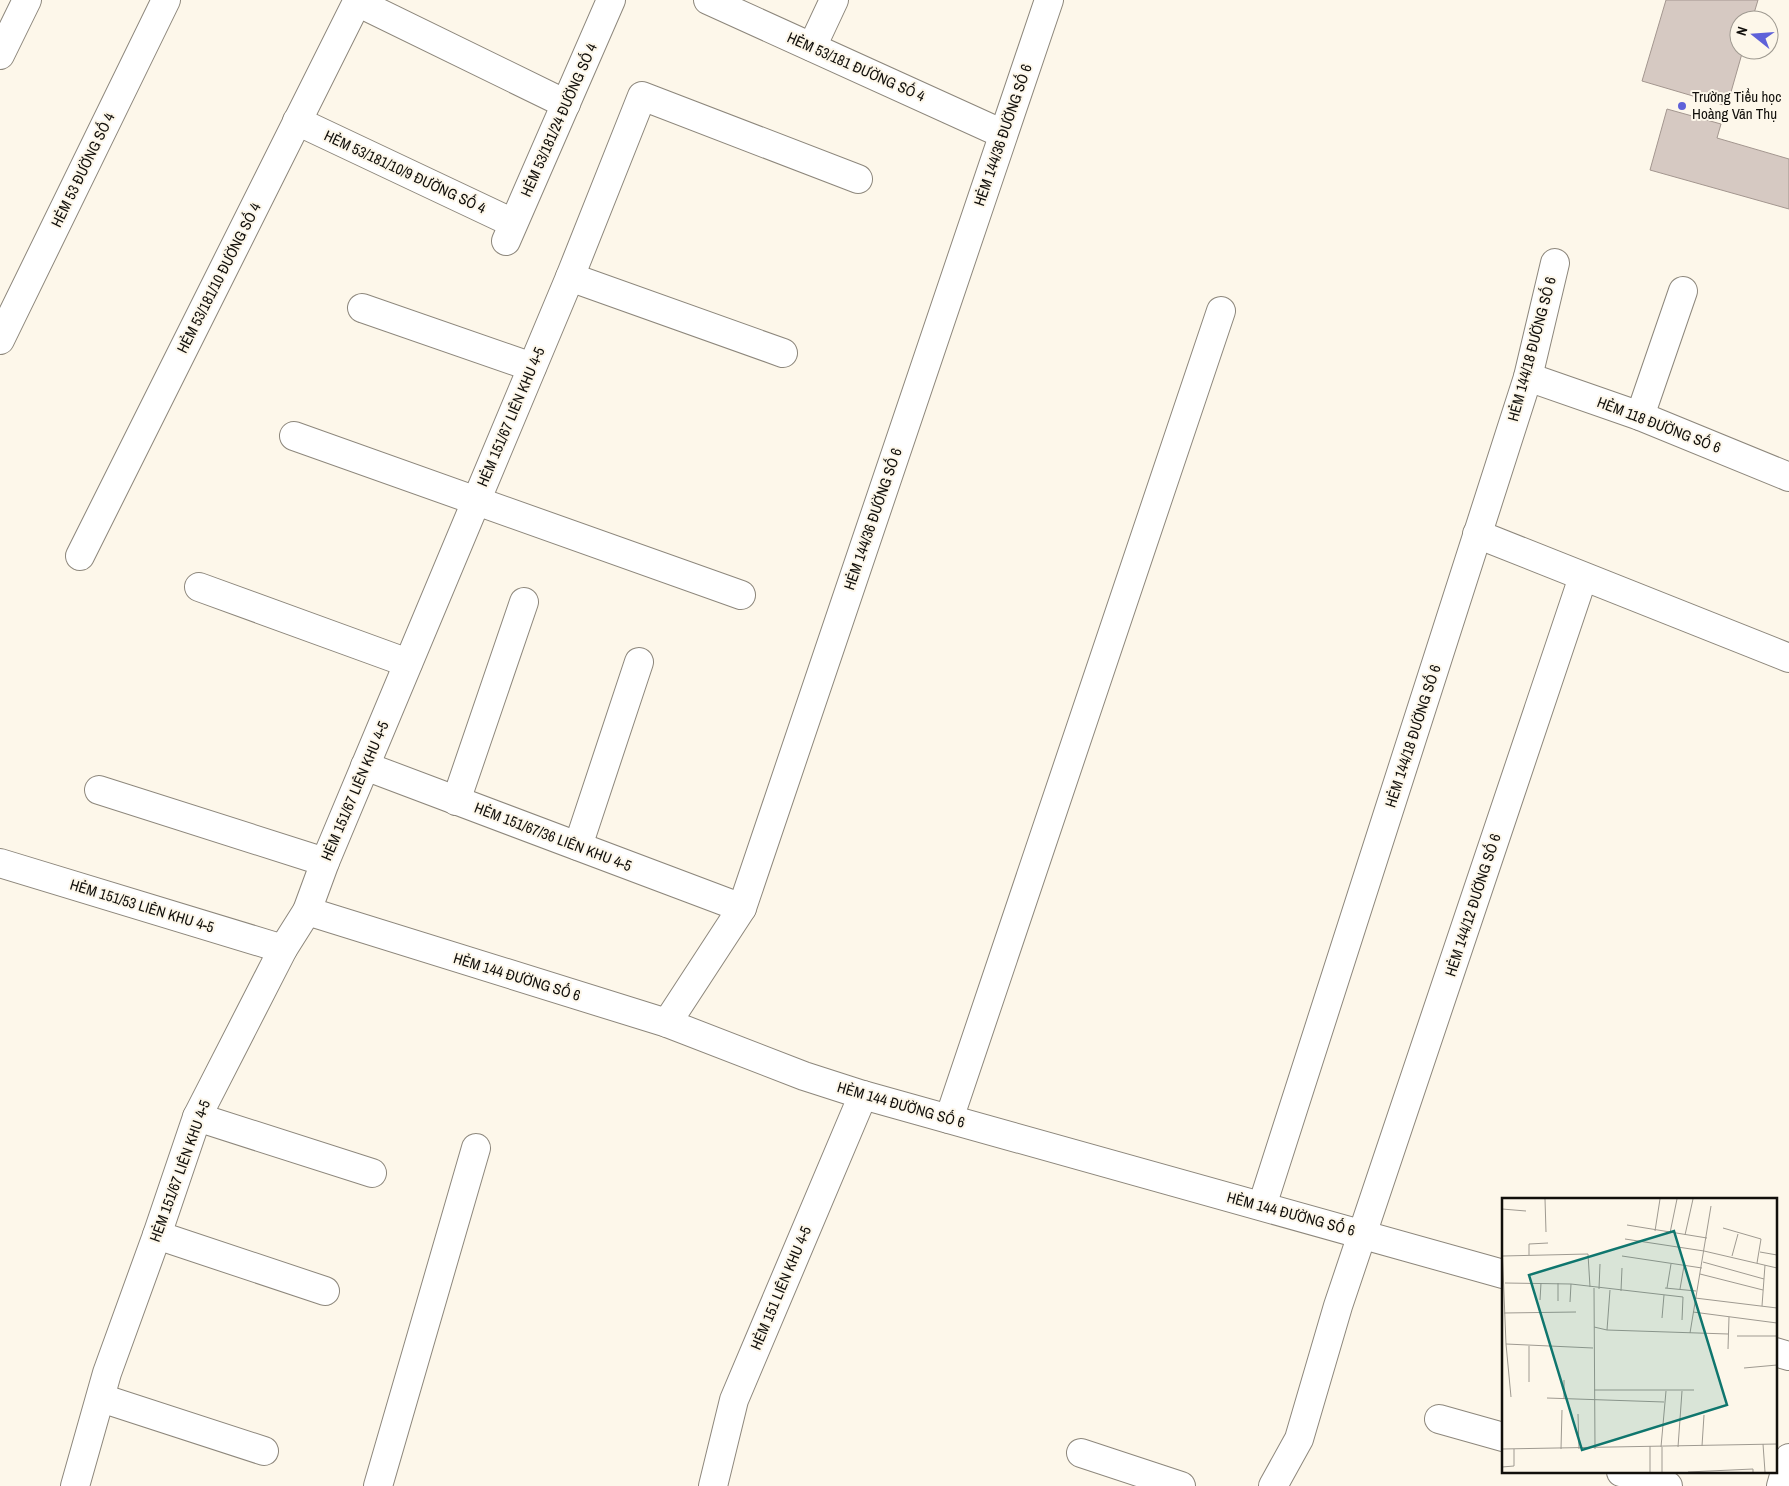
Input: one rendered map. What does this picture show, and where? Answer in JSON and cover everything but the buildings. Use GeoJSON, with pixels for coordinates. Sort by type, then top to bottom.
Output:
{"type":"FeatureCollection","features":[{"type":"Feature","properties":{"kind":"street"},"geometry":{"type":"LineString","coordinates":[[3,43],[26,0]]}},
{"type":"Feature","properties":{"kind":"street","name":"HẺM 53 ĐƯỜNG SỐ 4"},"geometry":{"type":"LineString","coordinates":[[0,340],[166,0]]}},
{"type":"Feature","properties":{"kind":"street","name":"HẺM 53/181/24 ĐƯỜNG SỐ 4"},"geometry":{"type":"LineString","coordinates":[[510,232],[611,0]]}},
{"type":"Feature","properties":{"kind":"street","name":"HẺM 53/181 ĐƯỜNG SỐ 4"},"geometry":{"type":"LineString","coordinates":[[708,0],[1003,134]]}},
{"type":"Feature","properties":{"kind":"street"},"geometry":{"type":"LineString","coordinates":[[812,47],[834,0]]}},
{"type":"Feature","properties":{"kind":"street","name":"HẺM 144/36 ĐƯỜNG SỐ 6"},"geometry":{"type":"LineString","coordinates":[[667,1023],[742,908],[1049,0]]}},
{"type":"Feature","properties":{"kind":"street"},"geometry":{"type":"LineString","coordinates":[[357,1],[566,104]]}},
{"type":"Feature","properties":{"kind":"street","name":"HẺM 53/181/10 ĐƯỜNG SỐ 4"},"geometry":{"type":"LineString","coordinates":[[80,556],[357,1]]}},
{"type":"Feature","properties":{"kind":"street","name":"HẺM 151/67 LIÊN KHU 4-5"},"geometry":{"type":"LineString","coordinates":[[75,1486],[107,1374],[197,1117],[283,949],[307,911],[325,862],[570,277],[642,96],[858,179]]}},
{"type":"Feature","properties":{"kind":"street","name":"HẺM 53/181/10/9 ĐƯỜNG SỐ 4"},"geometry":{"type":"LineString","coordinates":[[297,121],[510,232]]}},
{"type":"Feature","properties":{"kind":"street","name":"HẺM 144/18 ĐƯỜNG SỐ 6"},"geometry":{"type":"LineString","coordinates":[[1262,1206],[1528,377],[1555,263]]}},
{"type":"Feature","properties":{"kind":"street"},"geometry":{"type":"LineString","coordinates":[[570,277],[783,353]]}},
{"type":"Feature","properties":{"kind":"street"},"geometry":{"type":"LineString","coordinates":[[1640,416],[1683,290]]}},
{"type":"Feature","properties":{"kind":"street"},"geometry":{"type":"LineString","coordinates":[[362,308],[532,368]]}},
{"type":"Feature","properties":{"kind":"street"},"geometry":{"type":"LineString","coordinates":[[949,1119],[1220,311]]}},
{"type":"Feature","properties":{"kind":"street","name":"HẺM 118 ĐƯỜNG SỐ 6"},"geometry":{"type":"LineString","coordinates":[[1528,377],[1640,416],[1789,477]]}},
{"type":"Feature","properties":{"kind":"street"},"geometry":{"type":"LineString","coordinates":[[294,436],[741,595]]}},
{"type":"Feature","properties":{"kind":"street"},"geometry":{"type":"LineString","coordinates":[[1477,534],[1789,658]]}},
{"type":"Feature","properties":{"kind":"street","name":"HẺM 144/12 ĐƯỜNG SỐ 6"},"geometry":{"type":"LineString","coordinates":[[1273,1486],[1299,1439],[1338,1306],[1364,1234],[1583,577]]}},
{"type":"Feature","properties":{"kind":"street"},"geometry":{"type":"LineString","coordinates":[[199,586],[408,663]]}},
{"type":"Feature","properties":{"kind":"street"},"geometry":{"type":"LineString","coordinates":[[456,800],[524,602]]}},
{"type":"Feature","properties":{"kind":"street"},"geometry":{"type":"LineString","coordinates":[[578,846],[639,662]]}},
{"type":"Feature","properties":{"kind":"street","name":"HẺM 151/67/36 LIÊN KHU 4-5"},"geometry":{"type":"LineString","coordinates":[[365,766],[742,908]]}},
{"type":"Feature","properties":{"kind":"street"},"geometry":{"type":"LineString","coordinates":[[99,790],[325,862]]}},
{"type":"Feature","properties":{"kind":"street","name":"HẺM 151/53 LIÊN KHU 4-5"},"geometry":{"type":"LineString","coordinates":[[0,863],[283,949]]}},
{"type":"Feature","properties":{"kind":"street","name":"HẺM 144 ĐƯỜNG SỐ 6"},"geometry":{"type":"LineString","coordinates":[[307,911],[667,1023],[804,1076],[863,1095],[1502,1274]]}},
{"type":"Feature","properties":{"kind":"street","name":"HẺM 151 LIÊN KHU 4-5"},"geometry":{"type":"LineString","coordinates":[[713,1486],[734,1400],[863,1095]]}},
{"type":"Feature","properties":{"kind":"street"},"geometry":{"type":"LineString","coordinates":[[197,1117],[372,1174]]}},
{"type":"Feature","properties":{"kind":"street"},"geometry":{"type":"LineString","coordinates":[[378,1486],[476,1148]]}},
{"type":"Feature","properties":{"kind":"street"},"geometry":{"type":"LineString","coordinates":[[156,1235],[325,1290]]}},
{"type":"Feature","properties":{"kind":"street"},"geometry":{"type":"LineString","coordinates":[[1776,1352],[1789,1356]]}},
{"type":"Feature","properties":{"kind":"street"},"geometry":{"type":"LineString","coordinates":[[101,1398],[264,1451]]}},
{"type":"Feature","properties":{"kind":"street"},"geometry":{"type":"LineString","coordinates":[[1440,1419],[1502,1437]]}},
{"type":"Feature","properties":{"kind":"street"},"geometry":{"type":"LineString","coordinates":[[1081,1453],[1181,1486]]}},
{"type":"Feature","properties":{"kind":"street"},"geometry":{"type":"LineString","coordinates":[[1781,1486],[1789,1458]]}},
{"type":"Feature","properties":{"kind":"street"},"geometry":{"type":"LineString","coordinates":[[1628,1474],[1668,1486]]}},
{"type":"Feature","properties":{"kind":"place","name":"Trường Tiểu học Hoàng Văn Thụ"},"geometry":{"type":"Point","coordinates":[1682,106]}}]}
